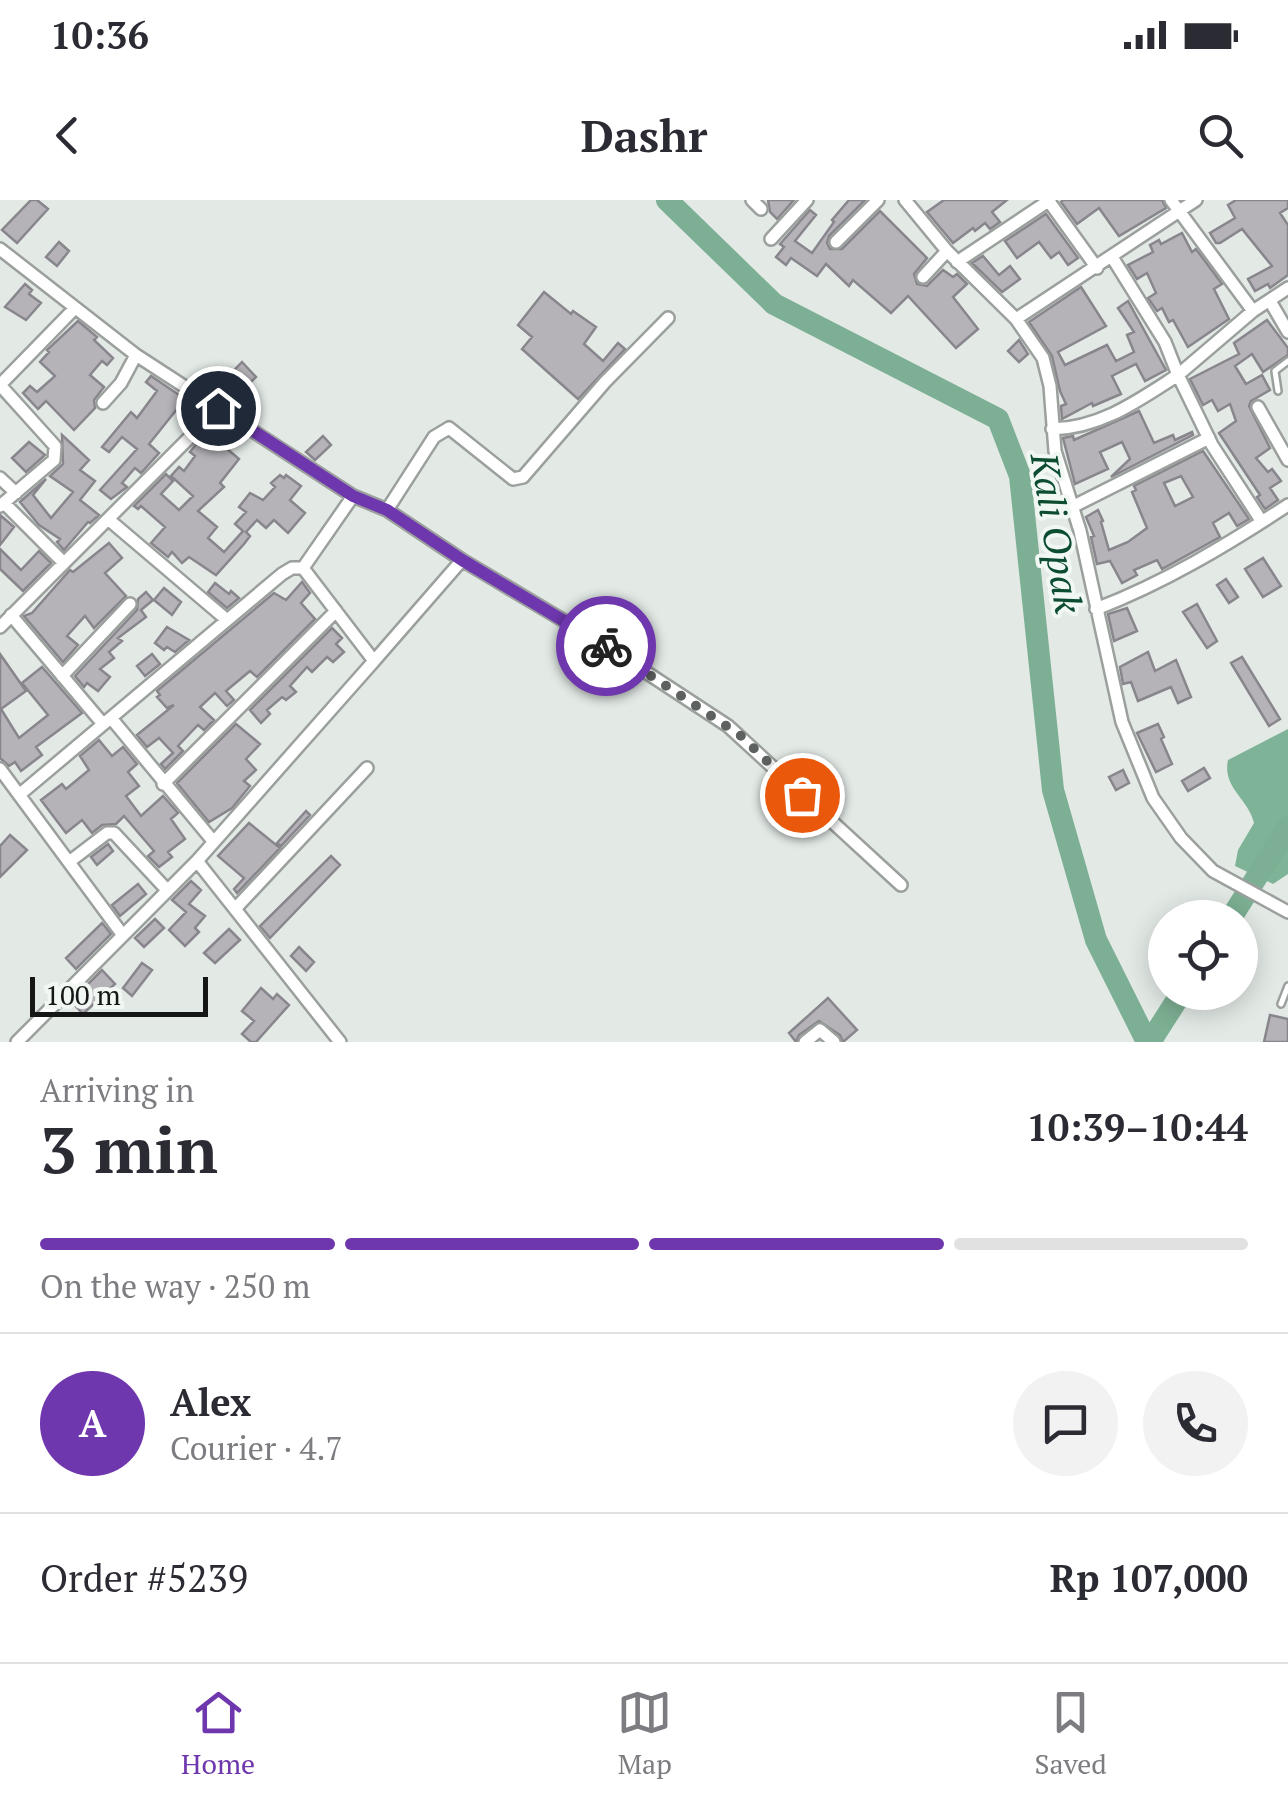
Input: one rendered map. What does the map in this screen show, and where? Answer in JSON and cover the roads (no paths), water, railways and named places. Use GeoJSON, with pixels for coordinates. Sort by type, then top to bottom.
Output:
{"type":"FeatureCollection","features":[{"type":"Feature","properties":{"kind":"street"},"geometry":{"type":"LineString","coordinates":[[771,239],[806,200]]}},
{"type":"Feature","properties":{"kind":"street"},"geometry":{"type":"LineString","coordinates":[[836,242],[878,200]]}},
{"type":"Feature","properties":{"kind":"street"},"geometry":{"type":"LineString","coordinates":[[957,262],[1048,200],[1097,268]]}},
{"type":"Feature","properties":{"kind":"street"},"geometry":{"type":"LineString","coordinates":[[1016,319],[1097,268],[1175,206],[1196,200]]}},
{"type":"Feature","properties":{"kind":"street"},"geometry":{"type":"LineString","coordinates":[[910,202],[947,251],[1016,319],[1047,368],[1057,461],[1072,506],[1122,722],[1153,798],[1181,838],[1213,870],[1288,912]]}},
{"type":"Feature","properties":{"kind":"street"},"geometry":{"type":"LineString","coordinates":[[1175,206],[1253,311]]}},
{"type":"Feature","properties":{"kind":"street"},"geometry":{"type":"LineString","coordinates":[[0,249],[136,355],[353,496],[387,510],[603,644],[740,735],[901,885]]}},
{"type":"Feature","properties":{"kind":"street"},"geometry":{"type":"LineString","coordinates":[[922,277],[947,251]]}},
{"type":"Feature","properties":{"kind":"street"},"geometry":{"type":"LineString","coordinates":[[1112,257],[1165,342],[1209,438],[1262,522]]}},
{"type":"Feature","properties":{"kind":"street"},"geometry":{"type":"LineString","coordinates":[[1052,429],[1078,426],[1117,413],[1178,374],[1253,311],[1288,288]]}},
{"type":"Feature","properties":{"kind":"street"},"geometry":{"type":"LineString","coordinates":[[1270,301],[1288,332]]}},
{"type":"Feature","properties":{"kind":"street"},"geometry":{"type":"LineString","coordinates":[[64,563],[2,504],[57,454],[0,385],[75,308]]}},
{"type":"Feature","properties":{"kind":"street"},"geometry":{"type":"LineString","coordinates":[[387,510],[434,437],[448,428],[513,479],[524,477],[668,318]]}},
{"type":"Feature","properties":{"kind":"street"},"geometry":{"type":"LineString","coordinates":[[103,404],[136,355]]}},
{"type":"Feature","properties":{"kind":"street"},"geometry":{"type":"LineString","coordinates":[[1258,407],[1288,460]]}},
{"type":"Feature","properties":{"kind":"street"},"geometry":{"type":"LineString","coordinates":[[212,840],[107,721],[4,619],[218,408]]}},
{"type":"Feature","properties":{"kind":"street"},"geometry":{"type":"LineString","coordinates":[[1072,506],[1209,438]]}},
{"type":"Feature","properties":{"kind":"street"},"geometry":{"type":"LineString","coordinates":[[0,478],[16,493]]}},
{"type":"Feature","properties":{"kind":"street"},"geometry":{"type":"LineString","coordinates":[[303,568],[353,496]]}},
{"type":"Feature","properties":{"kind":"street"},"geometry":{"type":"LineString","coordinates":[[1096,609],[1162,579],[1288,505]]}},
{"type":"Feature","properties":{"kind":"street"},"geometry":{"type":"LineString","coordinates":[[108,519],[226,620]]}},
{"type":"Feature","properties":{"kind":"street"},"geometry":{"type":"LineString","coordinates":[[17,1042],[197,861],[462,560]]}},
{"type":"Feature","properties":{"kind":"street"},"geometry":{"type":"LineString","coordinates":[[19,794],[282,574],[292,568],[303,568]]}},
{"type":"Feature","properties":{"kind":"street"},"geometry":{"type":"LineString","coordinates":[[303,568],[374,661]]}},
{"type":"Feature","properties":{"kind":"street"},"geometry":{"type":"LineString","coordinates":[[62,676],[130,604]]}},
{"type":"Feature","properties":{"kind":"street"},"geometry":{"type":"LineString","coordinates":[[163,784],[336,610]]}},
{"type":"Feature","properties":{"kind":"street"},"geometry":{"type":"LineString","coordinates":[[235,909],[368,768]]}},
{"type":"Feature","properties":{"kind":"street"},"geometry":{"type":"LineString","coordinates":[[0,770],[122,934]]}},
{"type":"Feature","properties":{"kind":"street"},"geometry":{"type":"LineString","coordinates":[[69,862],[107,833],[114,833],[167,890]]}},
{"type":"Feature","properties":{"kind":"street"},"geometry":{"type":"LineString","coordinates":[[197,861],[340,1042]]}},
{"type":"Feature","properties":{"kind":"street"},"geometry":{"type":"LineString","coordinates":[[806,1042],[820,1030],[834,1042]]}},
{"type":"Feature","properties":{"kind":"lane"},"geometry":{"type":"LineString","coordinates":[[1278,390],[1275,371],[1288,361]]}},
{"type":"Feature","properties":{"kind":"lane"},"geometry":{"type":"LineString","coordinates":[[1281,1004],[1288,986]]}},
{"type":"Feature","properties":{"kind":"waterway","name":"Kali Opak"},"geometry":{"type":"LineString","coordinates":[[667,200],[774,304],[998,419],[1020,476],[1053,790],[1096,940],[1147,1042]]}},
{"type":"Feature","properties":{"kind":"waterway"},"geometry":{"type":"LineString","coordinates":[[1242,900],[1288,827]]}},
{"type":"Feature","properties":{"kind":"waterway"},"geometry":{"type":"LineString","coordinates":[[1150,1042],[1170,1010]]}}]}
